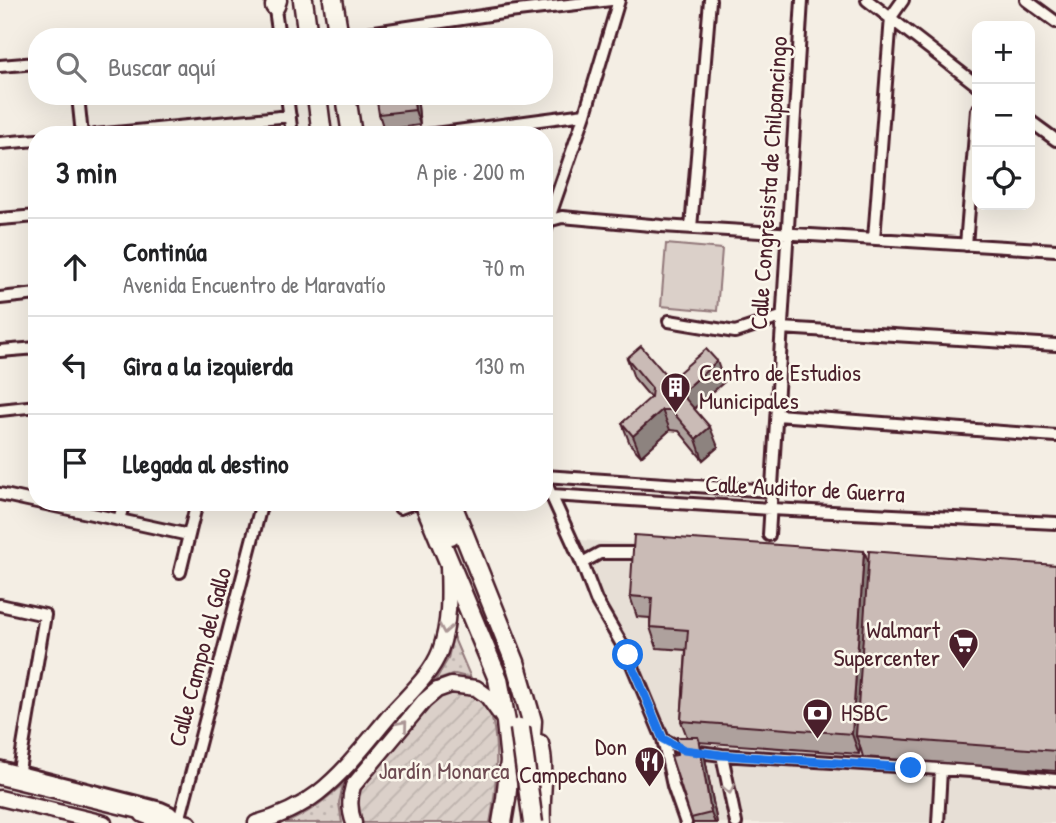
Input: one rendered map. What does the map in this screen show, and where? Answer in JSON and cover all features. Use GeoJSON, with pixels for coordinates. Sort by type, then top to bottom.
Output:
{"type":"FeatureCollection","features":[{"type":"Feature","properties":{"kind":"highway"},"geometry":{"type":"LineString","coordinates":[[303,0],[307,28]]}},
{"type":"Feature","properties":{"kind":"highway"},"geometry":{"type":"LineString","coordinates":[[333,0],[338,28]]}},
{"type":"Feature","properties":{"kind":"highway"},"geometry":{"type":"LineString","coordinates":[[318,105],[321,126]]}},
{"type":"Feature","properties":{"kind":"highway"},"geometry":{"type":"LineString","coordinates":[[347,105],[350,126]]}},
{"type":"Feature","properties":{"kind":"highway"},"geometry":{"type":"LineString","coordinates":[[429,511],[498,679],[519,723],[540,750],[543,783],[541,823]]}},
{"type":"Feature","properties":{"kind":"highway"},"geometry":{"type":"LineString","coordinates":[[442,511],[516,702],[533,823]]}},
{"type":"Feature","properties":{"kind":"highway"},"geometry":{"type":"LineString","coordinates":[[455,511],[515,662],[527,808],[523,823]]}},
{"type":"Feature","properties":{"kind":"highway"},"geometry":{"type":"LineString","coordinates":[[502,823],[510,761],[519,723]]}},
{"type":"Feature","properties":{"kind":"highway"},"geometry":{"type":"LineString","coordinates":[[144,813],[179,822]]}},
{"type":"Feature","properties":{"kind":"main road"},"geometry":{"type":"LineString","coordinates":[[256,823],[293,809],[318,793],[427,673],[439,653],[446,630],[449,601],[448,561]]}},
{"type":"Feature","properties":{"kind":"main road"},"geometry":{"type":"LineString","coordinates":[[354,823],[349,799],[353,786],[424,701],[437,690],[452,685],[476,688],[519,723]]}},
{"type":"Feature","properties":{"kind":"main road"},"geometry":{"type":"LineString","coordinates":[[0,778],[18,777],[144,813]]}},
{"type":"Feature","properties":{"kind":"main road"},"geometry":{"type":"LineString","coordinates":[[0,798],[104,823]]}},
{"type":"Feature","properties":{"kind":"street"},"geometry":{"type":"LineString","coordinates":[[508,0],[509,12]]}},
{"type":"Feature","properties":{"kind":"street"},"geometry":{"type":"LineString","coordinates":[[401,28],[611,0]]}},
{"type":"Feature","properties":{"kind":"street"},"geometry":{"type":"LineString","coordinates":[[553,202],[585,114],[620,0]]}},
{"type":"Feature","properties":{"kind":"street"},"geometry":{"type":"LineString","coordinates":[[691,228],[710,0]]}},
{"type":"Feature","properties":{"kind":"street","name":"Calle Congresista de Chilpancingo"},"geometry":{"type":"LineString","coordinates":[[769,535],[802,0]]}},
{"type":"Feature","properties":{"kind":"street"},"geometry":{"type":"LineString","coordinates":[[867,0],[976,84]]}},
{"type":"Feature","properties":{"kind":"street"},"geometry":{"type":"LineString","coordinates":[[874,239],[891,17],[904,0]]}},
{"type":"Feature","properties":{"kind":"street"},"geometry":{"type":"LineString","coordinates":[[1026,0],[1056,22]]}},
{"type":"Feature","properties":{"kind":"street"},"geometry":{"type":"LineString","coordinates":[[275,2],[277,28]]}},
{"type":"Feature","properties":{"kind":"street"},"geometry":{"type":"LineString","coordinates":[[0,66],[28,64]]}},
{"type":"Feature","properties":{"kind":"street"},"geometry":{"type":"LineString","coordinates":[[79,105],[81,126]]}},
{"type":"Feature","properties":{"kind":"street"},"geometry":{"type":"LineString","coordinates":[[288,105],[291,126]]}},
{"type":"Feature","properties":{"kind":"street"},"geometry":{"type":"LineString","coordinates":[[495,126],[585,114]]}},
{"type":"Feature","properties":{"kind":"street"},"geometry":{"type":"LineString","coordinates":[[187,126],[290,116]]}},
{"type":"Feature","properties":{"kind":"street"},"geometry":{"type":"LineString","coordinates":[[1035,124],[1056,139]]}},
{"type":"Feature","properties":{"kind":"street"},"geometry":{"type":"LineString","coordinates":[[0,143],[28,141]]}},
{"type":"Feature","properties":{"kind":"street"},"geometry":{"type":"LineString","coordinates":[[965,245],[974,147]]}},
{"type":"Feature","properties":{"kind":"street"},"geometry":{"type":"LineString","coordinates":[[0,219],[28,217]]}},
{"type":"Feature","properties":{"kind":"street"},"geometry":{"type":"LineString","coordinates":[[553,219],[562,217],[691,228],[1056,250]]}},
{"type":"Feature","properties":{"kind":"street"},"geometry":{"type":"LineString","coordinates":[[0,298],[28,295]]}},
{"type":"Feature","properties":{"kind":"street"},"geometry":{"type":"LineString","coordinates":[[669,321],[735,332],[781,322],[1056,345]]}},
{"type":"Feature","properties":{"kind":"street"},"geometry":{"type":"LineString","coordinates":[[0,351],[28,349]]}},
{"type":"Feature","properties":{"kind":"street"},"geometry":{"type":"LineString","coordinates":[[0,410],[28,408]]}},
{"type":"Feature","properties":{"kind":"street"},"geometry":{"type":"LineString","coordinates":[[776,415],[1056,436]]}},
{"type":"Feature","properties":{"kind":"street","name":"Calle Auditor de Guerra"},"geometry":{"type":"LineString","coordinates":[[553,479],[771,491]]}},
{"type":"Feature","properties":{"kind":"street"},"geometry":{"type":"LineString","coordinates":[[0,494],[28,500]]}},
{"type":"Feature","properties":{"kind":"street","name":"Calle Auditor de Guerra"},"geometry":{"type":"LineString","coordinates":[[553,495],[1056,523]]}},
{"type":"Feature","properties":{"kind":"street"},"geometry":{"type":"LineString","coordinates":[[553,497],[596,600],[628,655],[663,739],[673,786],[686,823]]}},
{"type":"Feature","properties":{"kind":"street"},"geometry":{"type":"LineString","coordinates":[[77,511],[189,535]]}},
{"type":"Feature","properties":{"kind":"street"},"geometry":{"type":"LineString","coordinates":[[119,520],[122,511]]}},
{"type":"Feature","properties":{"kind":"street"},"geometry":{"type":"LineString","coordinates":[[180,572],[195,511]]}},
{"type":"Feature","properties":{"kind":"street","name":"Calle Campo del Gallo"},"geometry":{"type":"LineString","coordinates":[[179,822],[260,511]]}},
{"type":"Feature","properties":{"kind":"street"},"geometry":{"type":"LineString","coordinates":[[582,563],[600,553],[657,554]]}},
{"type":"Feature","properties":{"kind":"street"},"geometry":{"type":"LineString","coordinates":[[0,605],[46,615],[18,777]]}},
{"type":"Feature","properties":{"kind":"street"},"geometry":{"type":"LineString","coordinates":[[663,739],[684,750],[722,755],[1056,780]]}},
{"type":"Feature","properties":{"kind":"street"},"geometry":{"type":"LineString","coordinates":[[722,755],[736,823]]}},
{"type":"Feature","properties":{"kind":"street"},"geometry":{"type":"LineString","coordinates":[[0,767],[18,777],[161,808],[170,812],[179,822]]}},
{"type":"Feature","properties":{"kind":"street"},"geometry":{"type":"LineString","coordinates":[[938,823],[941,770]]}},
{"type":"Feature","properties":{"kind":"shaded area"},"geometry":{"type":"Polygon","coordinates":[[[580,540],[1056,573],[1056,823],[683,823],[664,749],[624,658],[594,608],[568,546],[580,540]]]}},
{"type":"Feature","properties":{"kind":"green space"},"geometry":{"type":"Polygon","coordinates":[[[666,244],[722,249],[717,311],[661,306],[666,244]]]}},
{"type":"Feature","properties":{"kind":"green space"},"geometry":{"type":"Polygon","coordinates":[[[453,636],[471,678],[455,674],[435,681],[448,659],[453,636]]]}},
{"type":"Feature","properties":{"kind":"green space","name":"Jardín Monarca"},"geometry":{"type":"Polygon","coordinates":[[[453,690],[480,697],[489,711],[493,725],[496,778],[490,823],[362,823],[358,800],[361,789],[427,707],[453,690]]]}},
{"type":"Feature","properties":{"kind":"green space"},"geometry":{"type":"Polygon","coordinates":[[[343,784],[339,803],[342,823],[285,823],[316,806],[343,784]]]}},
{"type":"Feature","properties":{"kind":"building"},"geometry":{"type":"Polygon","coordinates":[[[378,105],[414,105],[415,110],[379,114],[378,105]]]}},
{"type":"Feature","properties":{"kind":"building"},"geometry":{"type":"Polygon","coordinates":[[[641,346],[665,374],[676,375],[706,349],[717,361],[685,390],[684,397],[710,427],[696,439],[671,410],[662,410],[633,436],[622,423],[651,397],[652,388],[627,358],[641,346]]]}},
{"type":"Feature","properties":{"kind":"building"},"geometry":{"type":"Polygon","coordinates":[[[634,535],[864,551],[852,734],[681,721],[688,630],[650,627],[652,598],[630,596],[634,535]]]}},
{"type":"Feature","properties":{"kind":"building","name":"Walmart Supercenter"},"geometry":{"type":"Polygon","coordinates":[[[869,551],[1056,565],[1056,751],[856,736],[869,551]]]}},
{"type":"Feature","properties":{"kind":"building"},"geometry":{"type":"Polygon","coordinates":[[[677,737],[698,737],[711,813],[691,818],[671,756],[677,755],[677,737]]]}},
{"type":"Feature","properties":{"kind":"place","name":"Centro de Estudios Municipales"},"geometry":{"type":"Point","coordinates":[676,414]}},
{"type":"Feature","properties":{"kind":"place","name":"Walmart Supercenter"},"geometry":{"type":"Point","coordinates":[963,671]}},
{"type":"Feature","properties":{"kind":"place","name":"HSBC"},"geometry":{"type":"Point","coordinates":[818,740]}},
{"type":"Feature","properties":{"kind":"place","name":"Don Campechano"},"geometry":{"type":"Point","coordinates":[650,788]}},
{"type":"Feature","properties":{"kind":"route"},"geometry":{"type":"LineString","coordinates":[[628,655],[663,739],[684,750],[764,759],[911,768]]}}]}
